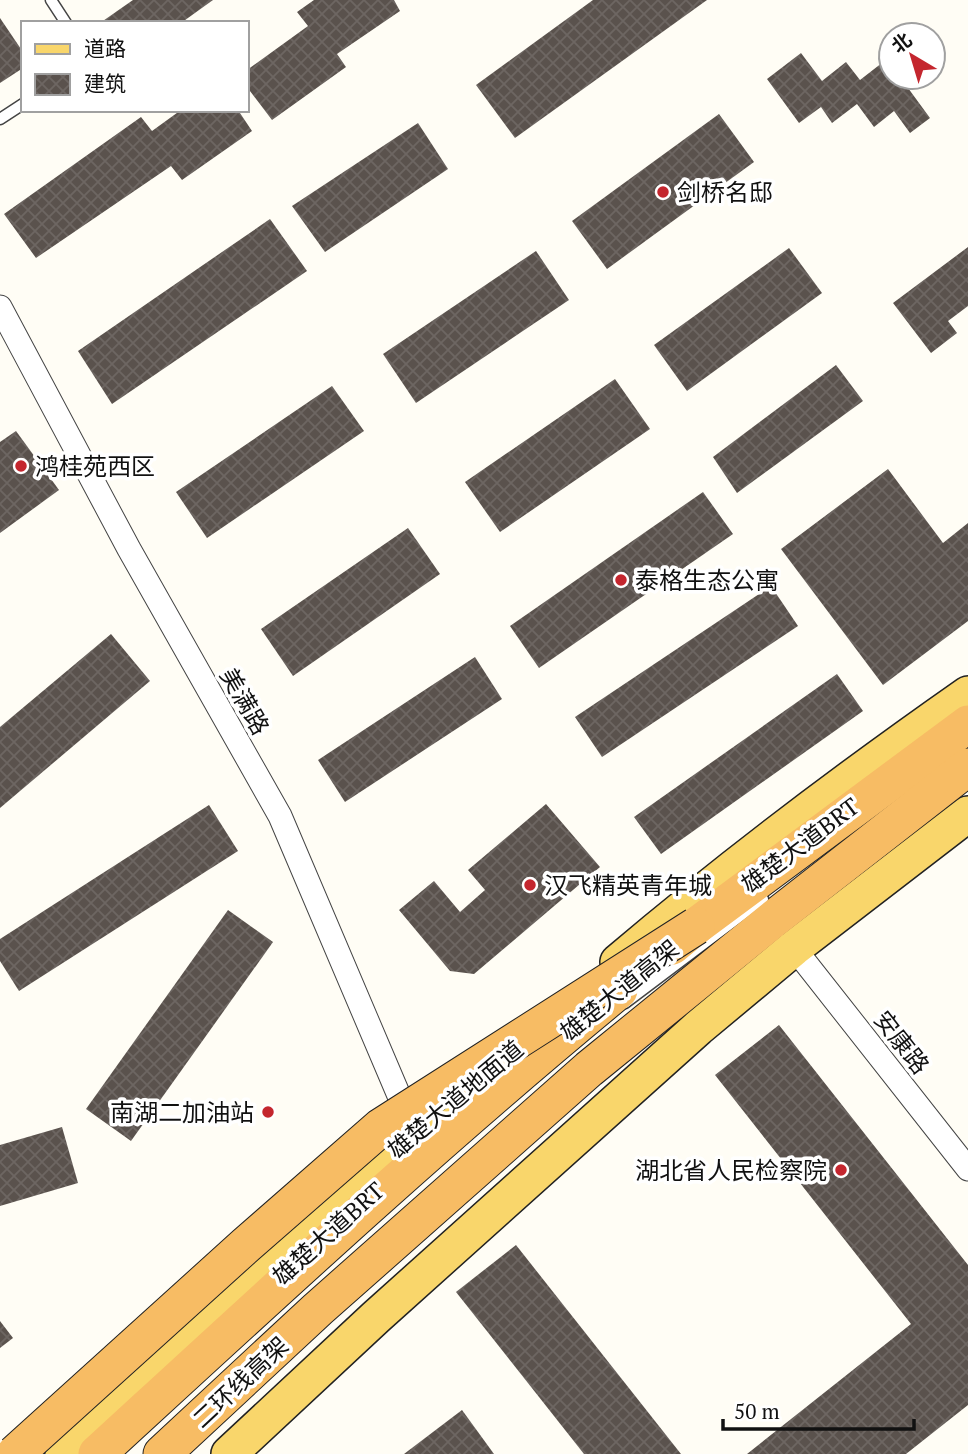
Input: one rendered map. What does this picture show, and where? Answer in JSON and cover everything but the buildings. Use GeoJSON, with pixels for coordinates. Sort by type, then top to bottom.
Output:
{"type":"FeatureCollection","features":[{"type":"Feature","properties":{"kind":"highway","name":"雄楚大道高架"},"geometry":{"type":"LineString","coordinates":[[97,1454],[288,1278],[555,1042],[696,926],[968,724]]}},
{"type":"Feature","properties":{"kind":"highway","name":"雄楚大道高架"},"geometry":{"type":"LineString","coordinates":[[318,1309],[589,1069],[771,921],[968,767]]}},
{"type":"Feature","properties":{"kind":"highway"},"geometry":{"type":"LineString","coordinates":[[15,1454],[381,1127],[696,926]]}},
{"type":"Feature","properties":{"kind":"highway","name":"二环线高架"},"geometry":{"type":"LineString","coordinates":[[162,1454],[318,1309]]}},
{"type":"Feature","properties":{"kind":"main road","name":"雄楚大道地面道"},"geometry":{"type":"LineString","coordinates":[[63,1454],[354,1184],[665,922],[968,694]]}},
{"type":"Feature","properties":{"kind":"main road"},"geometry":{"type":"LineString","coordinates":[[229,1454],[376,1317],[698,1028],[794,948],[968,814]]}},
{"type":"Feature","properties":{"kind":"street","name":"美满路"},"geometry":{"type":"LineString","coordinates":[[0,307],[129,549],[280,816],[403,1105],[411,1137]]}},
{"type":"Feature","properties":{"kind":"street","name":"安康路"},"geometry":{"type":"LineString","coordinates":[[794,948],[968,1169]]}},
{"type":"Feature","properties":{"kind":"lane"},"geometry":{"type":"LineString","coordinates":[[51,0],[65,21]]}},
{"type":"Feature","properties":{"kind":"lane"},"geometry":{"type":"LineString","coordinates":[[0,119],[21,105]]}},
{"type":"Feature","properties":{"kind":"lane","name":"雄楚大道BRT"},"geometry":{"type":"LineString","coordinates":[[612,1014],[767,896]]}},
{"type":"Feature","properties":{"kind":"place","name":"剑桥名邸"},"geometry":{"type":"Point","coordinates":[663,192]}},
{"type":"Feature","properties":{"kind":"place","name":"鸿桂苑西区"},"geometry":{"type":"Point","coordinates":[21,466]}},
{"type":"Feature","properties":{"kind":"place","name":"泰格生态公寓"},"geometry":{"type":"Point","coordinates":[621,580]}},
{"type":"Feature","properties":{"kind":"place","name":"汉飞精英青年城"},"geometry":{"type":"Point","coordinates":[530,885]}},
{"type":"Feature","properties":{"kind":"place","name":"南湖二加油站"},"geometry":{"type":"Point","coordinates":[268,1112]}},
{"type":"Feature","properties":{"kind":"place","name":"湖北省人民检察院"},"geometry":{"type":"Point","coordinates":[841,1170]}}]}
